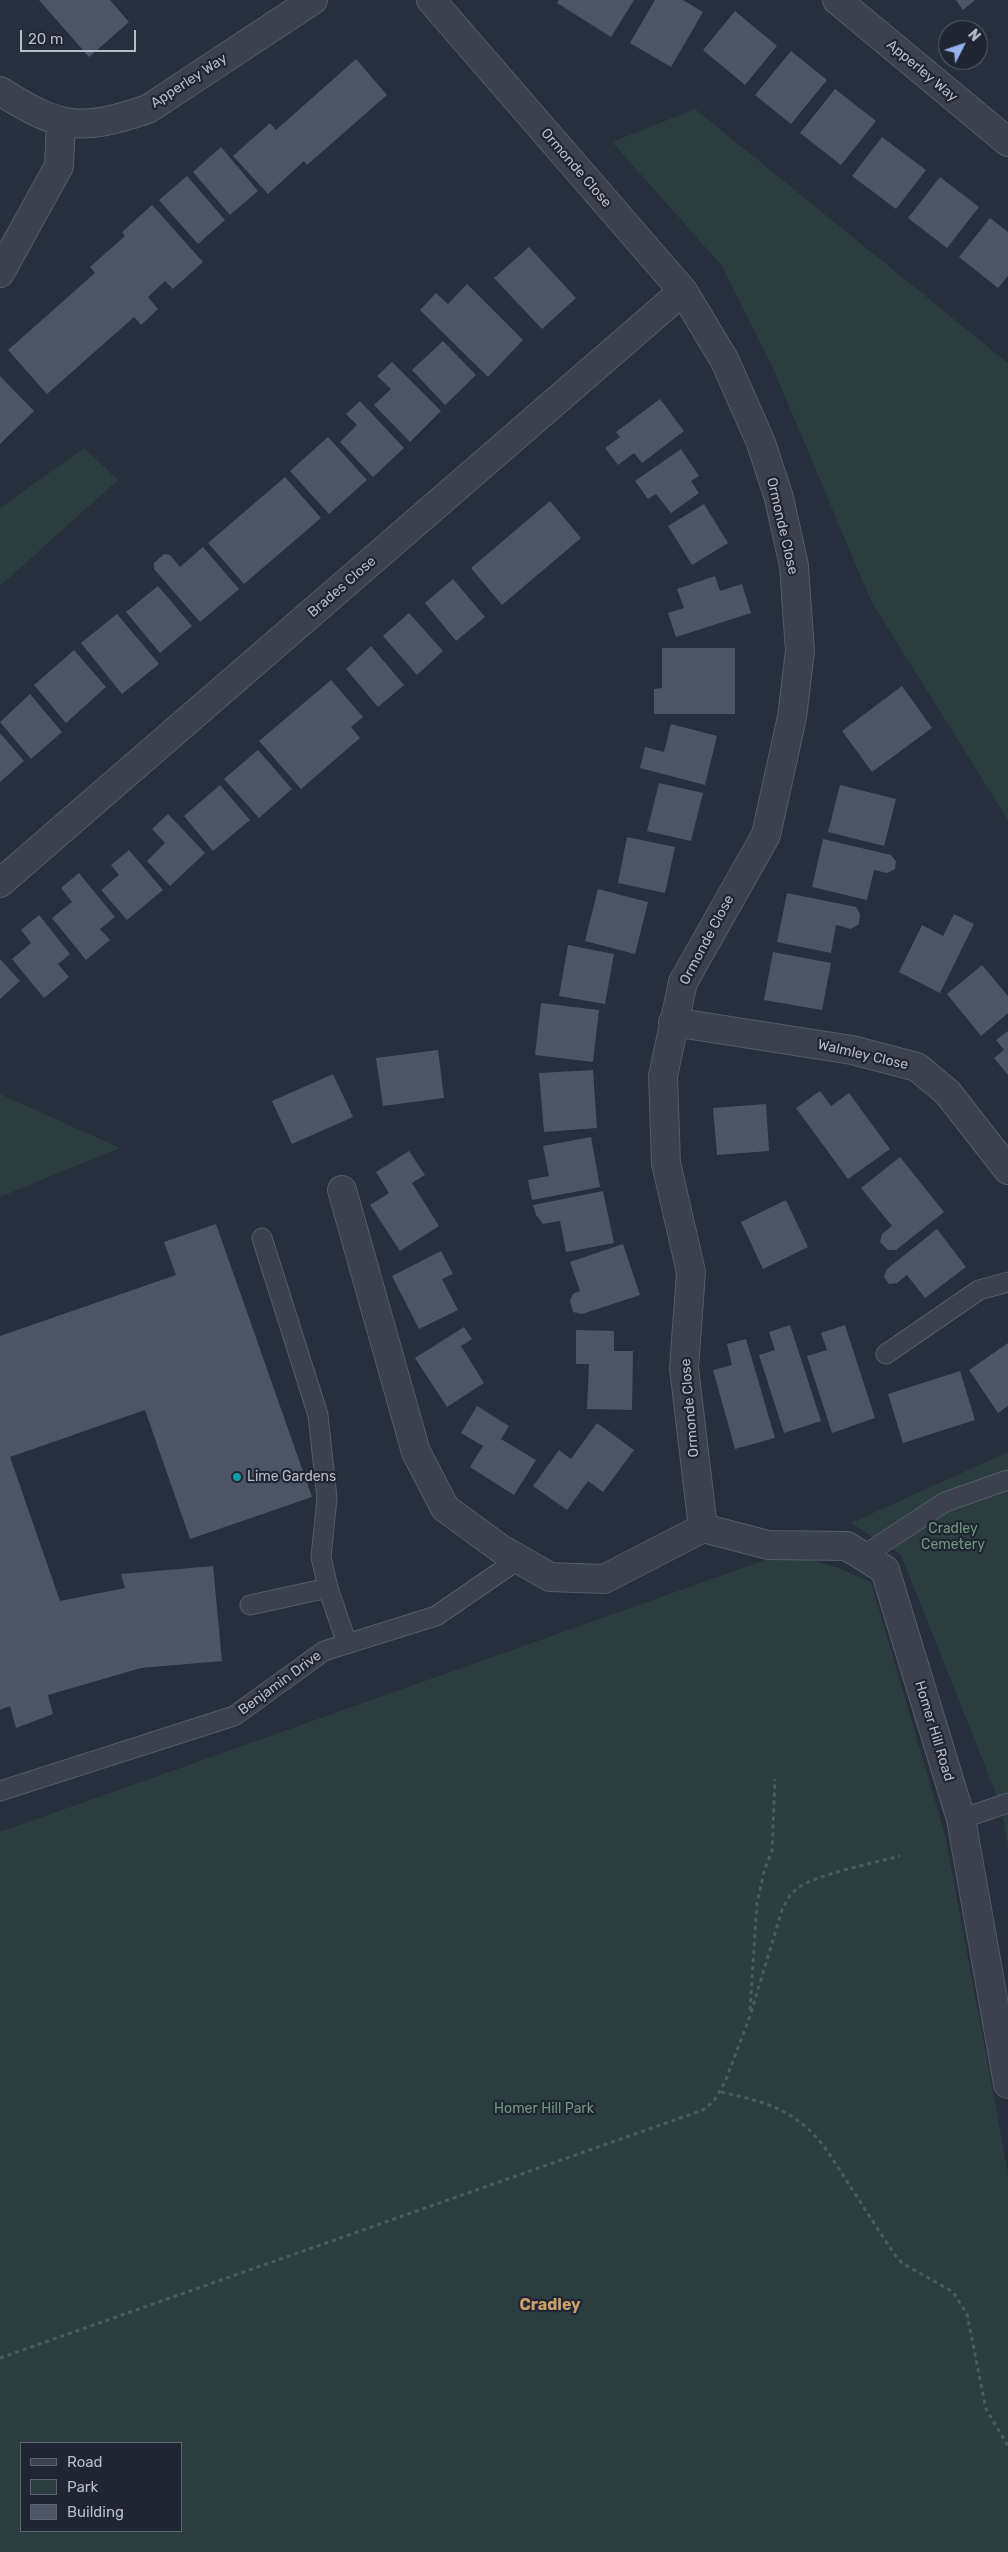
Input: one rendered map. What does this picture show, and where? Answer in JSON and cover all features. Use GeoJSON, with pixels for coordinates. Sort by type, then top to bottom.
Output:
{"type":"FeatureCollection","features":[{"type":"Feature","properties":{"kind":"street","name":"Apperley Way"},"geometry":{"type":"LineString","coordinates":[[0,91],[34,113],[61,123],[88,124],[120,118],[148,109],[312,0]]}},
{"type":"Feature","properties":{"kind":"street","name":"Ormonde Close"},"geometry":{"type":"LineString","coordinates":[[431,0],[683,290],[725,361],[761,443],[776,489],[794,566],[800,651],[792,717],[766,835],[683,982],[663,1076],[666,1163],[691,1272],[684,1368],[703,1528]]}},
{"type":"Feature","properties":{"kind":"street","name":"Apperley Way"},"geometry":{"type":"LineString","coordinates":[[836,0],[1008,142]]}},
{"type":"Feature","properties":{"kind":"street"},"geometry":{"type":"LineString","coordinates":[[0,273],[58,166],[61,123]]}},
{"type":"Feature","properties":{"kind":"street","name":"Brades Close"},"geometry":{"type":"LineString","coordinates":[[0,884],[683,290]]}},
{"type":"Feature","properties":{"kind":"street","name":"Walmley Close"},"geometry":{"type":"LineString","coordinates":[[673,1022],[852,1050],[917,1067],[948,1094],[1008,1170]]}},
{"type":"Feature","properties":{"kind":"street"},"geometry":{"type":"LineString","coordinates":[[342,1190],[416,1452],[445,1508],[501,1549],[550,1577],[604,1579],[703,1528]]}},
{"type":"Feature","properties":{"kind":"street","name":"Homer Hill Road"},"geometry":{"type":"LineString","coordinates":[[703,1528],[768,1545],[847,1546],[885,1570],[962,1819],[1008,2084]]}},
{"type":"Feature","properties":{"kind":"lane"},"geometry":{"type":"LineString","coordinates":[[262,1238],[318,1416],[327,1498],[321,1556],[328,1588],[347,1644]]}},
{"type":"Feature","properties":{"kind":"lane"},"geometry":{"type":"LineString","coordinates":[[886,1354],[979,1290],[1008,1282]]}},
{"type":"Feature","properties":{"kind":"lane"},"geometry":{"type":"LineString","coordinates":[[863,1556],[945,1502],[1008,1480]]}},
{"type":"Feature","properties":{"kind":"lane","name":"Benjamin Drive"},"geometry":{"type":"LineString","coordinates":[[0,1791],[234,1716],[324,1650],[436,1616],[519,1559]]}},
{"type":"Feature","properties":{"kind":"lane"},"geometry":{"type":"LineString","coordinates":[[250,1604],[328,1588]]}},
{"type":"Feature","properties":{"kind":"lane"},"geometry":{"type":"LineString","coordinates":[[962,1819],[1008,1803]]}},
{"type":"Feature","properties":{"kind":"path"},"geometry":{"type":"LineString","coordinates":[[750,2016],[758,1904],[763,1876],[772,1851],[775,1779]]}},
{"type":"Feature","properties":{"kind":"path"},"geometry":{"type":"LineString","coordinates":[[0,2358],[703,2110],[721,2092],[750,2016],[782,1910],[788,1898],[799,1887],[814,1880],[900,1856]]}},
{"type":"Feature","properties":{"kind":"path"},"geometry":{"type":"LineString","coordinates":[[721,2092],[768,2103],[801,2121],[828,2152],[902,2263],[953,2292],[962,2302],[967,2314],[986,2409],[1008,2446]]}},
{"type":"Feature","properties":{"kind":"green space"},"geometry":{"type":"Polygon","coordinates":[[[695,109],[1008,363],[1008,820],[871,601],[773,368],[722,266],[612,142],[695,109]]]}},
{"type":"Feature","properties":{"kind":"green space"},"geometry":{"type":"Polygon","coordinates":[[[84,448],[118,480],[0,586],[0,508],[84,448]]]}},
{"type":"Feature","properties":{"kind":"green space"},"geometry":{"type":"Polygon","coordinates":[[[0,1094],[120,1148],[0,1197],[0,1094]]]}},
{"type":"Feature","properties":{"kind":"green space","name":"Cradley Cemetery"},"geometry":{"type":"Polygon","coordinates":[[[1008,1452],[1008,1847],[1001,1806],[901,1555],[851,1523],[1008,1452]]]}},
{"type":"Feature","properties":{"kind":"green space","name":"Homer Hill Park"},"geometry":{"type":"Polygon","coordinates":[[[785,1553],[836,1567],[871,1582],[945,1835],[1008,2173],[1008,2552],[0,2552],[0,1832],[785,1553]]]}},
{"type":"Feature","properties":{"kind":"building"},"geometry":{"type":"Polygon","coordinates":[[[39,0],[110,0],[129,22],[89,57],[39,0]]]}},
{"type":"Feature","properties":{"kind":"building"},"geometry":{"type":"Polygon","coordinates":[[[559,0],[634,0],[611,37],[557,3],[559,0]]]}},
{"type":"Feature","properties":{"kind":"building"},"geometry":{"type":"Polygon","coordinates":[[[655,0],[683,0],[703,12],[671,67],[630,43],[655,0]]]}},
{"type":"Feature","properties":{"kind":"building"},"geometry":{"type":"Polygon","coordinates":[[[956,0],[975,0],[963,10],[956,0]]]}},
{"type":"Feature","properties":{"kind":"building"},"geometry":{"type":"Polygon","coordinates":[[[735,11],[777,46],[745,85],[703,50],[735,11]]]}},
{"type":"Feature","properties":{"kind":"building"},"geometry":{"type":"Polygon","coordinates":[[[791,51],[827,80],[791,124],[755,95],[791,51]]]}},
{"type":"Feature","properties":{"kind":"building"},"geometry":{"type":"Polygon","coordinates":[[[356,59],[387,95],[307,165],[304,161],[268,194],[233,156],[270,123],[276,130],[356,59]]]}},
{"type":"Feature","properties":{"kind":"building"},"geometry":{"type":"Polygon","coordinates":[[[835,89],[876,121],[841,165],[800,133],[835,89]]]}},
{"type":"Feature","properties":{"kind":"building"},"geometry":{"type":"Polygon","coordinates":[[[882,137],[926,170],[896,209],[852,176],[882,137]]]}},
{"type":"Feature","properties":{"kind":"building"},"geometry":{"type":"Polygon","coordinates":[[[221,147],[258,191],[230,215],[193,172],[221,147]]]}},
{"type":"Feature","properties":{"kind":"building"},"geometry":{"type":"Polygon","coordinates":[[[187,176],[225,220],[198,244],[159,200],[187,176]]]}},
{"type":"Feature","properties":{"kind":"building"},"geometry":{"type":"Polygon","coordinates":[[[940,177],[979,207],[947,248],[908,218],[940,177]]]}},
{"type":"Feature","properties":{"kind":"building"},"geometry":{"type":"Polygon","coordinates":[[[152,205],[203,262],[173,289],[165,281],[148,297],[158,309],[141,325],[134,317],[47,394],[8,350],[95,273],[90,267],[125,236],[122,232],[152,205]]]}},
{"type":"Feature","properties":{"kind":"building"},"geometry":{"type":"Polygon","coordinates":[[[990,218],[1008,232],[1008,276],[998,288],[959,257],[990,218]]]}},
{"type":"Feature","properties":{"kind":"building"},"geometry":{"type":"Polygon","coordinates":[[[529,247],[576,298],[542,329],[494,278],[529,247]]]}},
{"type":"Feature","properties":{"kind":"building"},"geometry":{"type":"Polygon","coordinates":[[[467,284],[523,340],[488,377],[420,310],[436,293],[448,304],[467,284]]]}},
{"type":"Feature","properties":{"kind":"building"},"geometry":{"type":"Polygon","coordinates":[[[443,341],[476,375],[445,405],[412,370],[443,341]]]}},
{"type":"Feature","properties":{"kind":"building"},"geometry":{"type":"Polygon","coordinates":[[[392,362],[441,411],[410,442],[374,405],[391,389],[377,376],[392,362]]]}},
{"type":"Feature","properties":{"kind":"building"},"geometry":{"type":"Polygon","coordinates":[[[0,376],[34,411],[0,444],[0,376]]]}},
{"type":"Feature","properties":{"kind":"building"},"geometry":{"type":"Polygon","coordinates":[[[660,399],[684,431],[642,463],[634,453],[618,465],[605,448],[620,437],[616,432],[660,399]]]}},
{"type":"Feature","properties":{"kind":"building"},"geometry":{"type":"Polygon","coordinates":[[[360,401],[404,448],[373,477],[340,442],[357,425],[346,414],[360,401]]]}},
{"type":"Feature","properties":{"kind":"building"},"geometry":{"type":"Polygon","coordinates":[[[328,437],[367,480],[329,514],[290,471],[328,437]]]}},
{"type":"Feature","properties":{"kind":"building"},"geometry":{"type":"Polygon","coordinates":[[[681,449],[699,476],[691,481],[699,493],[671,513],[656,494],[648,499],[635,481],[681,449]]]}},
{"type":"Feature","properties":{"kind":"building"},"geometry":{"type":"Polygon","coordinates":[[[285,477],[321,518],[244,584],[208,543],[285,477]]]}},
{"type":"Feature","properties":{"kind":"building"},"geometry":{"type":"Polygon","coordinates":[[[550,501],[581,538],[502,605],[471,568],[550,501]]]}},
{"type":"Feature","properties":{"kind":"building"},"geometry":{"type":"Polygon","coordinates":[[[704,504],[728,543],[692,565],[668,526],[704,504]]]}},
{"type":"Feature","properties":{"kind":"building"},"geometry":{"type":"Polygon","coordinates":[[[203,547],[239,589],[200,622],[154,569],[154,563],[164,554],[170,555],[180,567],[203,547]]]}},
{"type":"Feature","properties":{"kind":"building"},"geometry":{"type":"Polygon","coordinates":[[[715,576],[720,591],[742,584],[751,613],[676,637],[668,613],[684,608],[677,589],[715,576]]]}},
{"type":"Feature","properties":{"kind":"building"},"geometry":{"type":"Polygon","coordinates":[[[453,579],[485,617],[456,641],[425,603],[453,579]]]}},
{"type":"Feature","properties":{"kind":"building"},"geometry":{"type":"Polygon","coordinates":[[[158,586],[192,626],[160,653],[126,612],[158,586]]]}},
{"type":"Feature","properties":{"kind":"building"},"geometry":{"type":"Polygon","coordinates":[[[409,613],[443,651],[417,675],[383,636],[409,613]]]}},
{"type":"Feature","properties":{"kind":"building"},"geometry":{"type":"Polygon","coordinates":[[[117,614],[159,664],[122,694],[81,643],[117,614]]]}},
{"type":"Feature","properties":{"kind":"building"},"geometry":{"type":"Polygon","coordinates":[[[371,646],[404,685],[378,707],[346,669],[371,646]]]}},
{"type":"Feature","properties":{"kind":"building"},"geometry":{"type":"Polygon","coordinates":[[[662,648],[735,648],[735,714],[654,714],[654,689],[662,688],[662,648]]]}},
{"type":"Feature","properties":{"kind":"building"},"geometry":{"type":"Polygon","coordinates":[[[74,650],[106,687],[66,723],[34,685],[74,650]]]}},
{"type":"Feature","properties":{"kind":"building"},"geometry":{"type":"Polygon","coordinates":[[[331,680],[363,717],[351,727],[360,738],[301,789],[259,741],[331,680]]]}},
{"type":"Feature","properties":{"kind":"building"},"geometry":{"type":"Polygon","coordinates":[[[902,686],[932,728],[872,772],[842,731],[902,686]]]}},
{"type":"Feature","properties":{"kind":"building"},"geometry":{"type":"Polygon","coordinates":[[[30,694],[62,732],[31,759],[0,722],[30,694]]]}},
{"type":"Feature","properties":{"kind":"building"},"geometry":{"type":"Polygon","coordinates":[[[671,724],[717,736],[705,785],[640,768],[645,747],[664,752],[671,724]]]}},
{"type":"Feature","properties":{"kind":"building"},"geometry":{"type":"Polygon","coordinates":[[[0,733],[24,761],[0,782],[0,733]]]}},
{"type":"Feature","properties":{"kind":"building"},"geometry":{"type":"Polygon","coordinates":[[[258,750],[292,789],[259,818],[224,779],[258,750]]]}},
{"type":"Feature","properties":{"kind":"building"},"geometry":{"type":"Polygon","coordinates":[[[659,783],[703,793],[691,841],[647,831],[659,783]]]}},
{"type":"Feature","properties":{"kind":"building"},"geometry":{"type":"Polygon","coordinates":[[[220,785],[250,820],[213,851],[184,816],[220,785]]]}},
{"type":"Feature","properties":{"kind":"building"},"geometry":{"type":"Polygon","coordinates":[[[840,785],[896,799],[884,846],[828,832],[840,785]]]}},
{"type":"Feature","properties":{"kind":"building"},"geometry":{"type":"Polygon","coordinates":[[[168,814],[205,853],[170,886],[147,861],[165,843],[152,829],[168,814]]]}},
{"type":"Feature","properties":{"kind":"building"},"geometry":{"type":"Polygon","coordinates":[[[627,837],[675,847],[665,893],[618,883],[627,837]]]}},
{"type":"Feature","properties":{"kind":"building"},"geometry":{"type":"Polygon","coordinates":[[[823,839],[891,855],[896,861],[895,869],[887,873],[874,870],[867,900],[812,887],[823,839]]]}},
{"type":"Feature","properties":{"kind":"building"},"geometry":{"type":"Polygon","coordinates":[[[129,850],[163,890],[127,920],[101,890],[119,875],[111,865],[129,850]]]}},
{"type":"Feature","properties":{"kind":"building"},"geometry":{"type":"Polygon","coordinates":[[[79,873],[115,917],[100,929],[110,940],[86,960],[52,918],[72,902],[61,888],[79,873]]]}},
{"type":"Feature","properties":{"kind":"building"},"geometry":{"type":"Polygon","coordinates":[[[598,889],[648,902],[635,954],[585,941],[598,889]]]}},
{"type":"Feature","properties":{"kind":"building"},"geometry":{"type":"Polygon","coordinates":[[[787,893],[856,907],[860,914],[859,924],[851,929],[836,925],[831,953],[777,942],[787,893]]]}},
{"type":"Feature","properties":{"kind":"building"},"geometry":{"type":"Polygon","coordinates":[[[954,914],[974,924],[940,993],[899,972],[922,925],[943,936],[954,914]]]}},
{"type":"Feature","properties":{"kind":"building"},"geometry":{"type":"Polygon","coordinates":[[[39,915],[70,954],[58,964],[69,977],[44,998],[12,959],[31,943],[21,930],[39,915]]]}},
{"type":"Feature","properties":{"kind":"building"},"geometry":{"type":"Polygon","coordinates":[[[568,945],[614,954],[605,1004],[559,996],[568,945]]]}},
{"type":"Feature","properties":{"kind":"building"},"geometry":{"type":"Polygon","coordinates":[[[773,952],[831,963],[822,1010],[764,1000],[773,952]]]}},
{"type":"Feature","properties":{"kind":"building"},"geometry":{"type":"Polygon","coordinates":[[[0,959],[20,981],[0,999],[0,959]]]}},
{"type":"Feature","properties":{"kind":"building"},"geometry":{"type":"Polygon","coordinates":[[[982,965],[1008,996],[1008,1013],[981,1036],[947,994],[982,965]]]}},
{"type":"Feature","properties":{"kind":"building"},"geometry":{"type":"Polygon","coordinates":[[[541,1003],[599,1010],[593,1062],[535,1055],[541,1003]]]}},
{"type":"Feature","properties":{"kind":"building"},"geometry":{"type":"Polygon","coordinates":[[[1008,1031],[1008,1075],[994,1058],[1004,1050],[996,1040],[1008,1031]]]}},
{"type":"Feature","properties":{"kind":"building"},"geometry":{"type":"Polygon","coordinates":[[[438,1050],[444,1098],[383,1106],[376,1058],[438,1050]]]}},
{"type":"Feature","properties":{"kind":"building"},"geometry":{"type":"Polygon","coordinates":[[[593,1070],[597,1128],[544,1132],[539,1073],[593,1070]]]}},
{"type":"Feature","properties":{"kind":"building"},"geometry":{"type":"Polygon","coordinates":[[[333,1074],[353,1117],[292,1144],[272,1101],[333,1074]]]}},
{"type":"Feature","properties":{"kind":"building"},"geometry":{"type":"Polygon","coordinates":[[[820,1091],[831,1106],[849,1093],[890,1149],[848,1179],[796,1108],[820,1091]]]}},
{"type":"Feature","properties":{"kind":"building"},"geometry":{"type":"Polygon","coordinates":[[[766,1104],[769,1151],[717,1155],[713,1108],[766,1104]]]}},
{"type":"Feature","properties":{"kind":"building"},"geometry":{"type":"Polygon","coordinates":[[[591,1137],[600,1187],[532,1200],[528,1180],[549,1176],[543,1146],[591,1137]]]}},
{"type":"Feature","properties":{"kind":"building"},"geometry":{"type":"Polygon","coordinates":[[[409,1151],[425,1175],[412,1183],[439,1226],[400,1251],[370,1205],[389,1193],[376,1172],[409,1151]]]}},
{"type":"Feature","properties":{"kind":"building"},"geometry":{"type":"Polygon","coordinates":[[[900,1157],[944,1212],[896,1250],[888,1250],[880,1242],[882,1234],[892,1226],[861,1188],[900,1157]]]}},
{"type":"Feature","properties":{"kind":"building"},"geometry":{"type":"Polygon","coordinates":[[[603,1191],[614,1243],[566,1252],[560,1221],[543,1224],[536,1215],[533,1205],[603,1191]]]}},
{"type":"Feature","properties":{"kind":"building"},"geometry":{"type":"Polygon","coordinates":[[[786,1200],[808,1247],[763,1269],[741,1222],[786,1200]]]}},
{"type":"Feature","properties":{"kind":"building","name":"Lime Gardens"},"geometry":{"type":"Polygon","coordinates":[[[216,1224],[312,1497],[190,1539],[145,1410],[10,1457],[60,1601],[125,1588],[121,1574],[213,1566],[222,1661],[141,1668],[48,1695],[53,1714],[16,1728],[10,1706],[0,1710],[0,1336],[176,1275],[164,1242],[216,1224]]]}},
{"type":"Feature","properties":{"kind":"building"},"geometry":{"type":"Polygon","coordinates":[[[937,1229],[966,1267],[925,1298],[907,1275],[897,1283],[889,1284],[884,1277],[887,1269],[937,1229]]]}},
{"type":"Feature","properties":{"kind":"building"},"geometry":{"type":"Polygon","coordinates":[[[623,1244],[640,1295],[582,1314],[573,1312],[570,1301],[573,1294],[580,1291],[570,1262],[623,1244]]]}},
{"type":"Feature","properties":{"kind":"building"},"geometry":{"type":"Polygon","coordinates":[[[441,1251],[453,1274],[442,1279],[458,1310],[419,1329],[392,1276],[441,1251]]]}},
{"type":"Feature","properties":{"kind":"building"},"geometry":{"type":"Polygon","coordinates":[[[790,1325],[821,1421],[784,1433],[759,1355],[775,1350],[769,1332],[790,1325]]]}},
{"type":"Feature","properties":{"kind":"building"},"geometry":{"type":"Polygon","coordinates":[[[845,1325],[875,1418],[832,1433],[807,1356],[827,1350],[821,1333],[845,1325]]]}},
{"type":"Feature","properties":{"kind":"building"},"geometry":{"type":"Polygon","coordinates":[[[464,1327],[472,1339],[461,1346],[484,1383],[447,1407],[415,1358],[464,1327]]]}},
{"type":"Feature","properties":{"kind":"building"},"geometry":{"type":"Polygon","coordinates":[[[576,1330],[614,1331],[614,1351],[633,1351],[632,1410],[587,1409],[589,1364],[576,1364],[576,1330]]]}},
{"type":"Feature","properties":{"kind":"building"},"geometry":{"type":"Polygon","coordinates":[[[746,1339],[775,1438],[735,1449],[713,1370],[732,1365],[727,1344],[746,1339]]]}},
{"type":"Feature","properties":{"kind":"building"},"geometry":{"type":"Polygon","coordinates":[[[1008,1343],[1008,1406],[998,1413],[969,1370],[1008,1343]]]}},
{"type":"Feature","properties":{"kind":"building"},"geometry":{"type":"Polygon","coordinates":[[[960,1371],[975,1420],[903,1443],[888,1394],[960,1371]]]}},
{"type":"Feature","properties":{"kind":"building"},"geometry":{"type":"Polygon","coordinates":[[[477,1406],[509,1426],[501,1439],[536,1460],[514,1495],[470,1467],[483,1446],[461,1433],[477,1406]]]}},
{"type":"Feature","properties":{"kind":"building"},"geometry":{"type":"Polygon","coordinates":[[[597,1423],[634,1450],[603,1492],[588,1481],[567,1510],[533,1486],[559,1450],[571,1459],[597,1423]]]}},
{"type":"Feature","properties":{"kind":"place","name":"Lime Gardens"},"geometry":{"type":"Point","coordinates":[237,1477]}},
{"type":"Feature","properties":{"kind":"district","name":"Cradley"},"geometry":{"type":"Point","coordinates":[550,2305]}}]}
